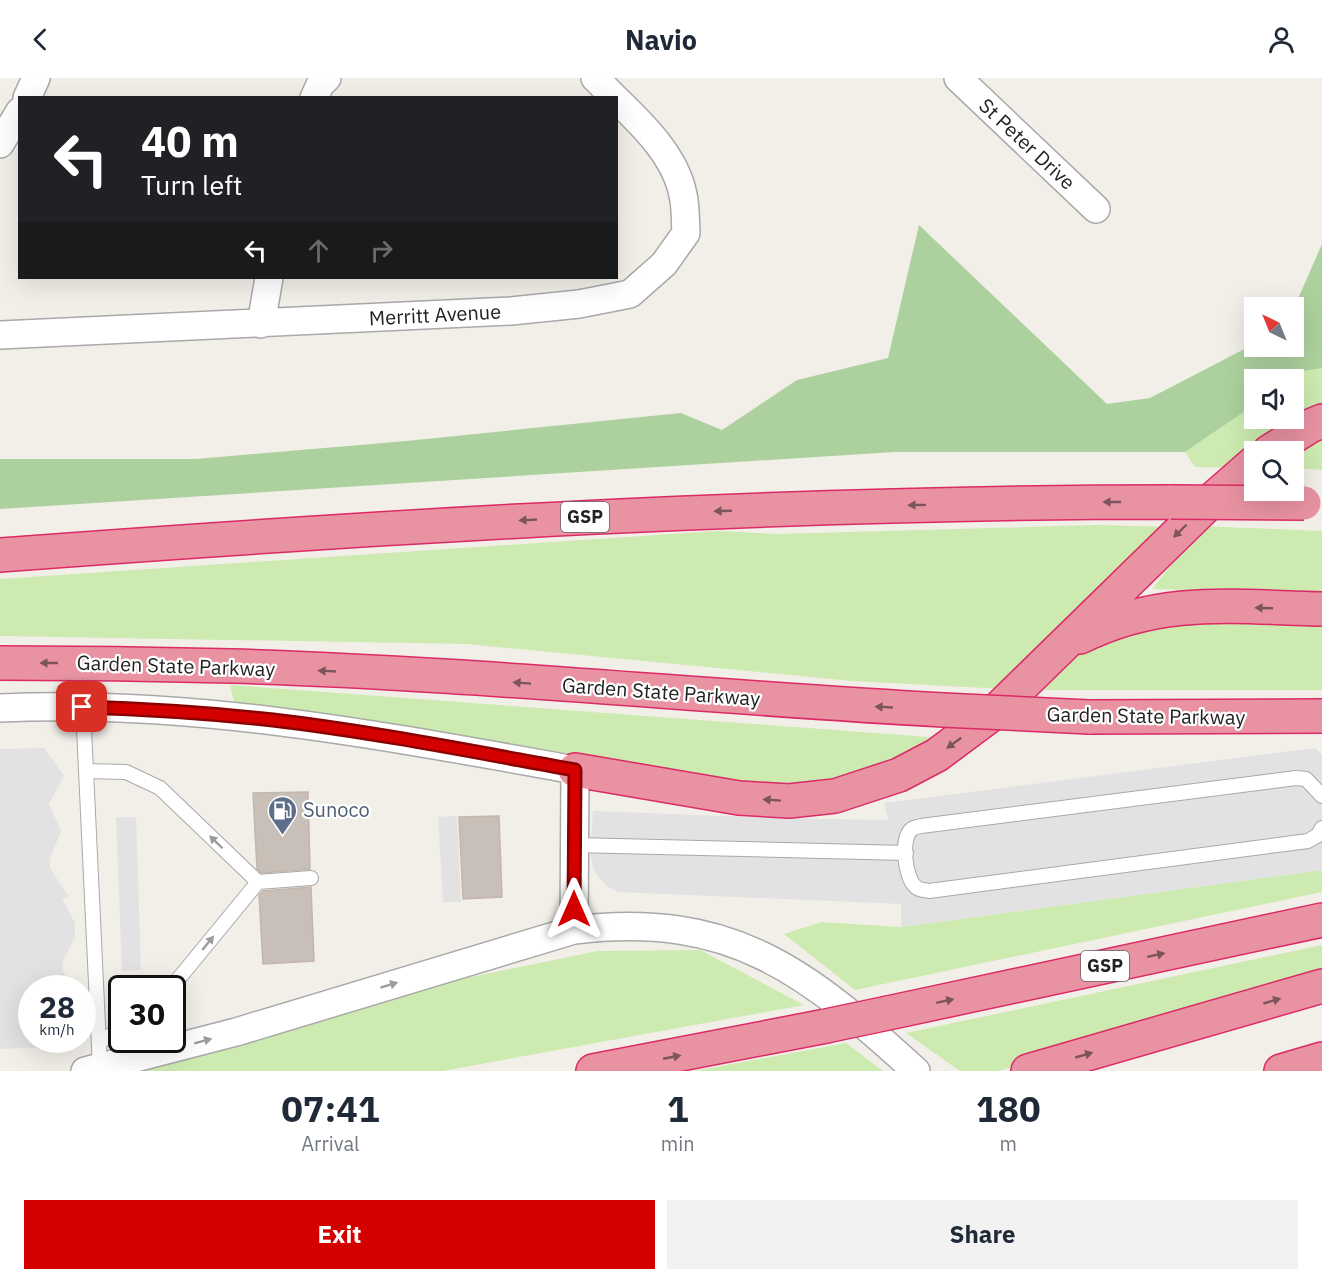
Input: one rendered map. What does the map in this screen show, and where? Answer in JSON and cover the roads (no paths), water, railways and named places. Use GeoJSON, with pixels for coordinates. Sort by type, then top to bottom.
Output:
{"type":"FeatureCollection","features":[{"type":"Feature","properties":{"kind":"highway"},"geometry":{"type":"LineString","coordinates":[[1286,441],[1322,421]]}},
{"type":"Feature","properties":{"kind":"highway"},"geometry":{"type":"LineString","coordinates":[[575,770],[748,798],[789,801],[835,796],[880,783],[937,755],[996,711],[1214,498],[1244,472]]}},
{"type":"Feature","properties":{"kind":"highway","name":"GSP"},"geometry":{"type":"LineString","coordinates":[[0,555],[562,518],[889,506],[1171,502],[1313,503]]}},
{"type":"Feature","properties":{"kind":"highway"},"geometry":{"type":"LineString","coordinates":[[1060,648],[1109,624],[1154,611],[1178,607],[1322,609]]}},
{"type":"Feature","properties":{"kind":"highway","name":"Garden State Parkway"},"geometry":{"type":"LineString","coordinates":[[0,663],[234,666],[443,677],[802,703],[1089,717],[1322,716]]}},
{"type":"Feature","properties":{"kind":"highway","name":"GSP"},"geometry":{"type":"LineString","coordinates":[[593,1071],[826,1026],[1322,920]]}},
{"type":"Feature","properties":{"kind":"highway"},"geometry":{"type":"LineString","coordinates":[[1028,1071],[1322,986]]}},
{"type":"Feature","properties":{"kind":"highway"},"geometry":{"type":"LineString","coordinates":[[1281,1071],[1322,1059]]}},
{"type":"Feature","properties":{"kind":"street"},"geometry":{"type":"LineString","coordinates":[[28,96],[36,78]]}},
{"type":"Feature","properties":{"kind":"street"},"geometry":{"type":"LineString","coordinates":[[315,96],[320,85],[327,78]]}},
{"type":"Feature","properties":{"kind":"street","name":"Merritt Avenue"},"geometry":{"type":"LineString","coordinates":[[595,78],[614,96]]}},
{"type":"Feature","properties":{"kind":"street","name":"St Peter Drive"},"geometry":{"type":"LineString","coordinates":[[970,82],[1096,209]]}},
{"type":"Feature","properties":{"kind":"street","name":"Merritt Avenue"},"geometry":{"type":"LineString","coordinates":[[0,335],[511,311],[579,304],[630,294],[663,264],[687,233],[683,194],[667,157],[646,129],[618,100]]}},
{"type":"Feature","properties":{"kind":"street"},"geometry":{"type":"LineString","coordinates":[[0,144],[18,114]]}},
{"type":"Feature","properties":{"kind":"street"},"geometry":{"type":"LineString","coordinates":[[261,324],[269,279]]}},
{"type":"Feature","properties":{"kind":"street"},"geometry":{"type":"LineString","coordinates":[[0,708],[82,707],[275,720],[575,770],[574,930]]}},
{"type":"Feature","properties":{"kind":"street"},"geometry":{"type":"LineString","coordinates":[[94,1061],[236,1032],[574,930],[626,925],[670,928],[710,936],[762,954],[813,984],[878,1036],[916,1071]]}},
{"type":"Feature","properties":{"kind":"lane"},"geometry":{"type":"LineString","coordinates":[[82,707],[86,771],[94,1061]]}},
{"type":"Feature","properties":{"kind":"lane"},"geometry":{"type":"LineString","coordinates":[[86,771],[126,772],[160,788],[258,882]]}},
{"type":"Feature","properties":{"kind":"lane"},"geometry":{"type":"LineString","coordinates":[[1322,796],[1306,779],[1296,778],[921,826],[912,829],[907,837],[907,871],[912,883],[918,889],[929,891],[1308,841],[1318,835],[1322,828]]}},
{"type":"Feature","properties":{"kind":"lane"},"geometry":{"type":"LineString","coordinates":[[574,845],[906,853]]}},
{"type":"Feature","properties":{"kind":"lane"},"geometry":{"type":"LineString","coordinates":[[182,975],[258,882],[311,878]]}},
{"type":"Feature","properties":{"kind":"lane"},"geometry":{"type":"LineString","coordinates":[[94,1061],[108,1044]]}},
{"type":"Feature","properties":{"kind":"place","name":"Sunoco"},"geometry":{"type":"Point","coordinates":[282,836]}}]}
